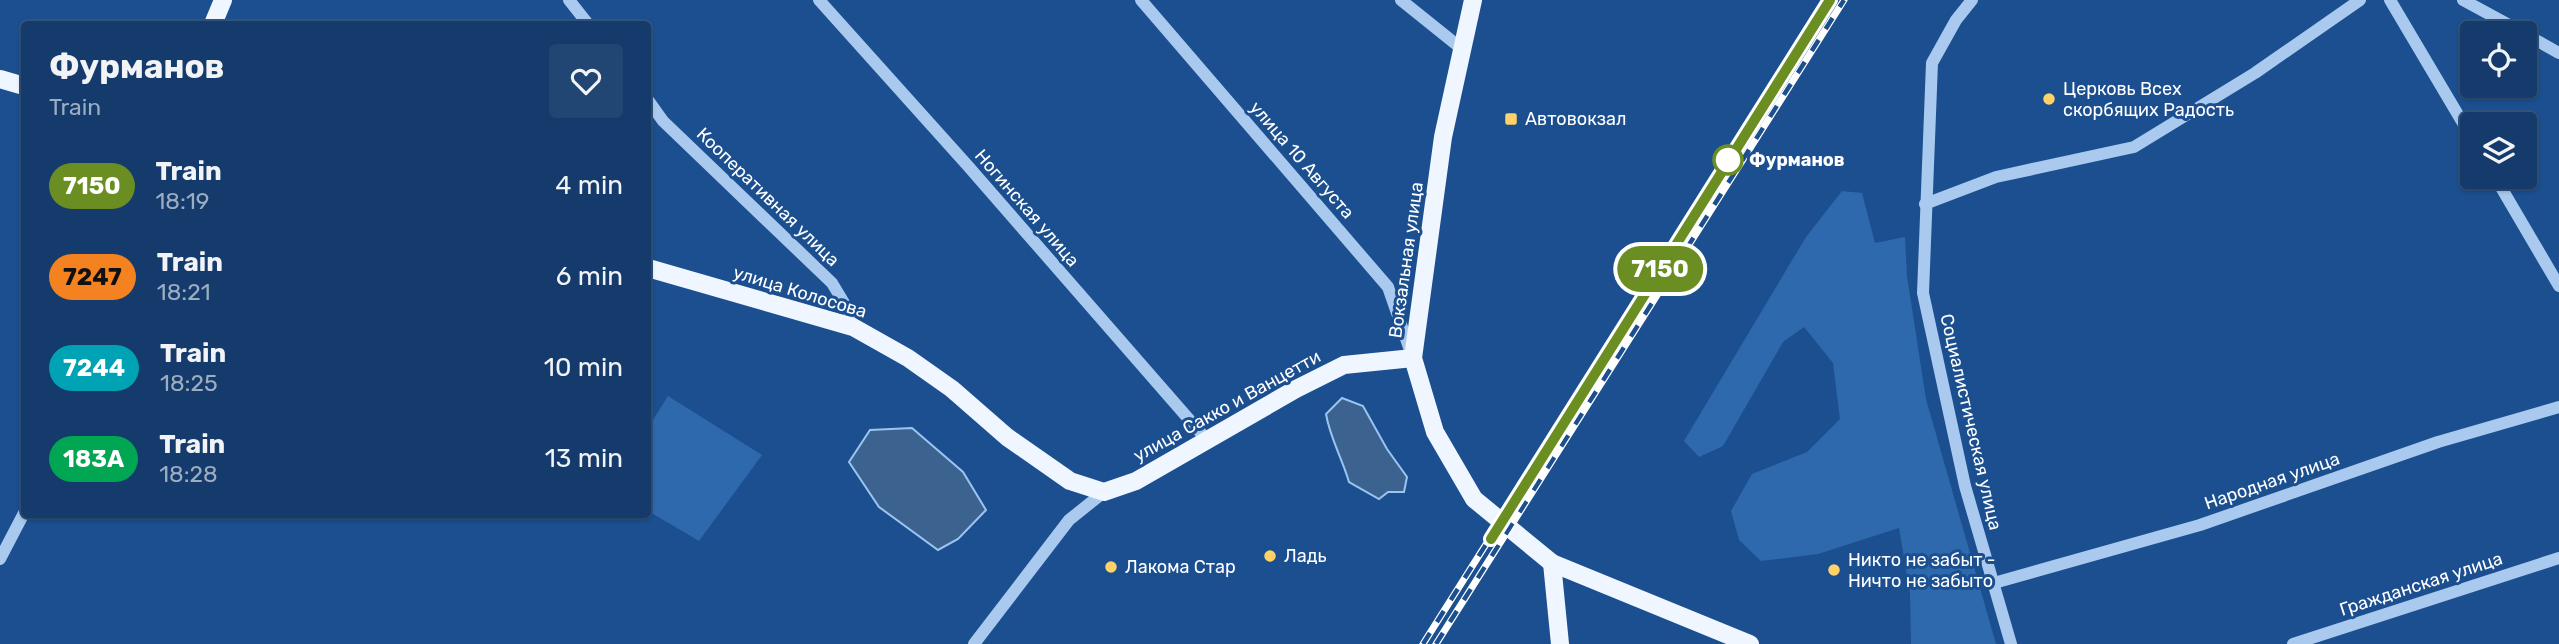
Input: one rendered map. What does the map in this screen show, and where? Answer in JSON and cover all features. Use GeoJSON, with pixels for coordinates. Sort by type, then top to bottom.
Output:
{"type":"FeatureCollection","features":[{"type":"Feature","properties":{"kind":"main road"},"geometry":{"type":"LineString","coordinates":[[214,21],[223,0]]}},
{"type":"Feature","properties":{"kind":"main road","name":"Вокзальная улица"},"geometry":{"type":"LineString","coordinates":[[1473,0],[1443,136],[1413,358],[1435,432],[1474,499],[1552,562],[1750,644]]}},
{"type":"Feature","properties":{"kind":"main road"},"geometry":{"type":"LineString","coordinates":[[0,79],[21,85]]}},
{"type":"Feature","properties":{"kind":"main road","name":"улица Колосова"},"geometry":{"type":"LineString","coordinates":[[651,269],[853,327],[908,358],[941,381],[1007,437],[1070,481],[1104,492]]}},
{"type":"Feature","properties":{"kind":"main road","name":"улица Сакко и Ванцетти"},"geometry":{"type":"LineString","coordinates":[[1104,492],[1136,481],[1296,389],[1345,365],[1413,358]]}},
{"type":"Feature","properties":{"kind":"main road"},"geometry":{"type":"LineString","coordinates":[[1552,562],[1560,644]]}},
{"type":"Feature","properties":{"kind":"street"},"geometry":{"type":"LineString","coordinates":[[569,0],[586,21]]}},
{"type":"Feature","properties":{"kind":"street","name":"Ногинская улица"},"geometry":{"type":"LineString","coordinates":[[819,0],[968,166],[1206,440]]}},
{"type":"Feature","properties":{"kind":"street","name":"улица 10 Августа"},"geometry":{"type":"LineString","coordinates":[[1141,0],[1388,287],[1413,358]]}},
{"type":"Feature","properties":{"kind":"street"},"geometry":{"type":"LineString","coordinates":[[1401,0],[1462,48]]}},
{"type":"Feature","properties":{"kind":"street","name":"Социалистическая улица"},"geometry":{"type":"LineString","coordinates":[[1972,0],[1956,20],[1932,63],[1923,293],[1965,486],[2011,644]]}},
{"type":"Feature","properties":{"kind":"street"},"geometry":{"type":"LineString","coordinates":[[1925,204],[1996,177],[2134,147],[2255,73],[2360,0]]}},
{"type":"Feature","properties":{"kind":"street"},"geometry":{"type":"LineString","coordinates":[[2390,0],[2460,118]]}},
{"type":"Feature","properties":{"kind":"street"},"geometry":{"type":"LineString","coordinates":[[2463,0],[2501,21]]}},
{"type":"Feature","properties":{"kind":"street"},"geometry":{"type":"LineString","coordinates":[[2537,41],[2559,53]]}},
{"type":"Feature","properties":{"kind":"street","name":"Кооперативная улица"},"geometry":{"type":"LineString","coordinates":[[651,104],[663,121],[832,283],[850,313],[853,327]]}},
{"type":"Feature","properties":{"kind":"street"},"geometry":{"type":"LineString","coordinates":[[2502,189],[2559,286]]}},
{"type":"Feature","properties":{"kind":"street","name":"Народная улица"},"geometry":{"type":"LineString","coordinates":[[1994,583],[2200,524],[2438,442],[2559,407]]}},
{"type":"Feature","properties":{"kind":"street"},"geometry":{"type":"LineString","coordinates":[[974,644],[1069,520],[1104,492]]}},
{"type":"Feature","properties":{"kind":"street"},"geometry":{"type":"LineString","coordinates":[[0,559],[21,518]]}},
{"type":"Feature","properties":{"kind":"street","name":"Гражданская улица"},"geometry":{"type":"LineString","coordinates":[[2293,644],[2559,558]]}},
{"type":"Feature","properties":{"kind":"shaded area"},"geometry":{"type":"Polygon","coordinates":[[[1842,191],[1862,193],[1875,243],[1905,237],[1907,276],[1926,399],[1996,644],[1911,644],[1910,594],[1899,528],[1818,554],[1761,561],[1739,540],[1731,511],[1752,474],[1807,452],[1840,419],[1833,363],[1804,327],[1783,342],[1723,446],[1699,457],[1684,441],[1806,237],[1842,191]]]}},
{"type":"Feature","properties":{"kind":"shaded area"},"geometry":{"type":"Polygon","coordinates":[[[668,396],[762,455],[699,541],[651,513],[651,423],[668,396]]]}},
{"type":"Feature","properties":{"kind":"shaded area"},"geometry":{"type":"Polygon","coordinates":[[[1342,398],[1363,406],[1387,449],[1407,477],[1404,492],[1388,492],[1379,499],[1349,482],[1326,414],[1342,398]]]}},
{"type":"Feature","properties":{"kind":"shaded area"},"geometry":{"type":"Polygon","coordinates":[[[912,428],[963,472],[986,510],[958,539],[938,550],[879,507],[849,462],[870,430],[912,428]]]}},
{"type":"Feature","properties":{"kind":"railway"},"geometry":{"type":"LineString","coordinates":[[1423,644],[1830,0]]}},
{"type":"Feature","properties":{"kind":"railway"},"geometry":{"type":"LineString","coordinates":[[1436,644],[1844,0]]}},
{"type":"Feature","properties":{"kind":"train","name":"7150"},"geometry":{"type":"LineString","coordinates":[[1491,539],[1830,0]]}},
{"type":"Feature","properties":{"kind":"place","name":"Церковь Всех скорбящих Радость"},"geometry":{"type":"Point","coordinates":[2049,99]}},
{"type":"Feature","properties":{"kind":"place","name":"Автовокзал"},"geometry":{"type":"Point","coordinates":[1511,119]}},
{"type":"Feature","properties":{"kind":"place","name":"Фурманов"},"geometry":{"type":"Point","coordinates":[1728,160]}},
{"type":"Feature","properties":{"kind":"place","name":"Ладь"},"geometry":{"type":"Point","coordinates":[1270,556]}},
{"type":"Feature","properties":{"kind":"place","name":"Лакома Стар"},"geometry":{"type":"Point","coordinates":[1111,567]}},
{"type":"Feature","properties":{"kind":"place","name":"Никто не забыт - Ничто не забыто"},"geometry":{"type":"Point","coordinates":[1834,570]}}]}
